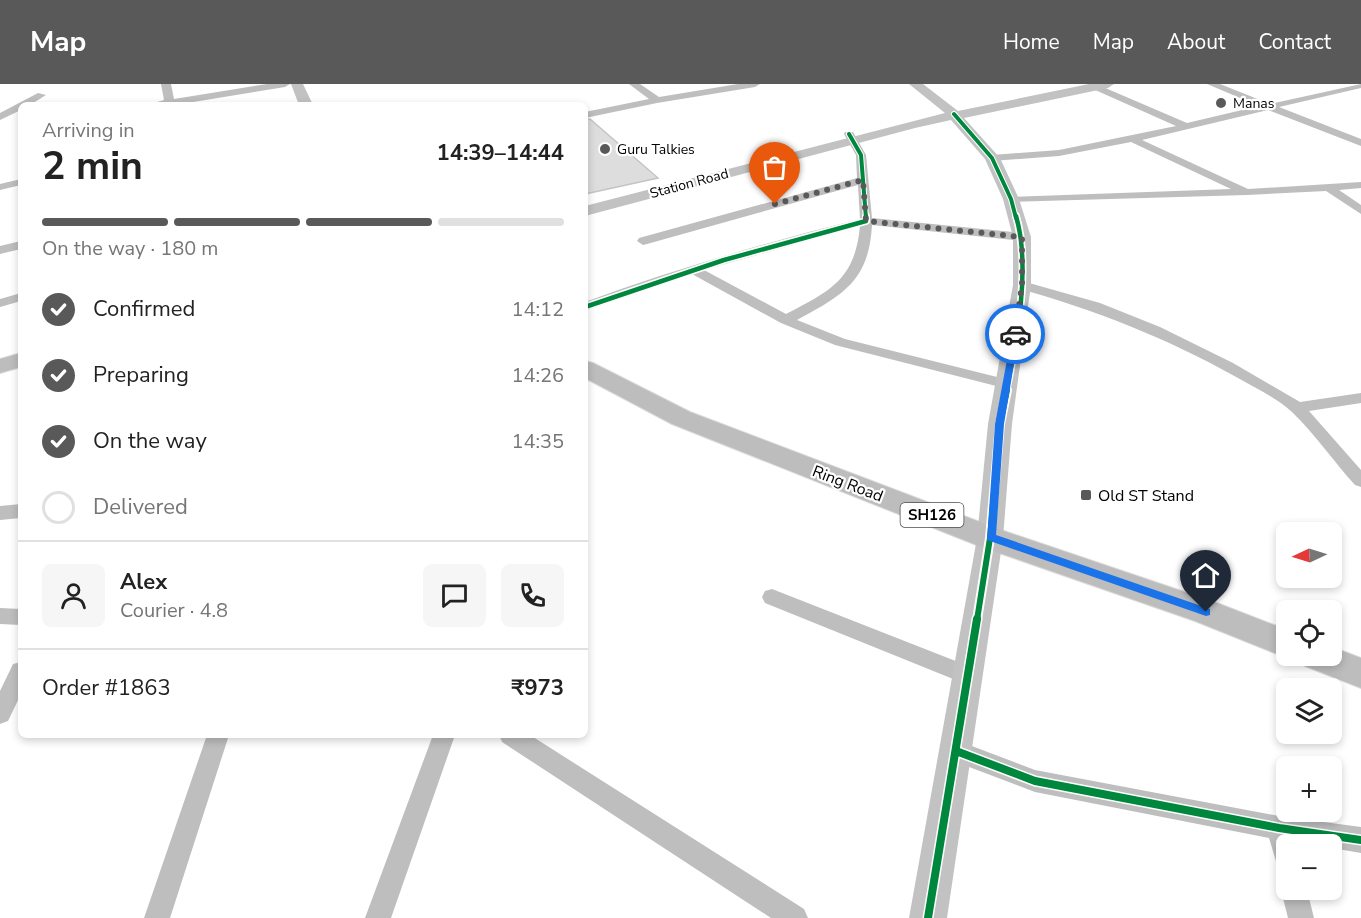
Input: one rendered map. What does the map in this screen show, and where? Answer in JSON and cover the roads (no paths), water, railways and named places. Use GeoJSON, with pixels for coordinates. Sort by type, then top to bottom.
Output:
{"type":"FeatureCollection","features":[{"type":"Feature","properties":{"kind":"main road"},"geometry":{"type":"LineString","coordinates":[[297,84],[305,102]]}},
{"type":"Feature","properties":{"kind":"main road"},"geometry":{"type":"LineString","coordinates":[[915,84],[952,112],[992,158],[1011,199],[1022,237],[1022,285],[1000,424],[990,538],[928,918]]}},
{"type":"Feature","properties":{"kind":"main road","name":"Station Road"},"geometry":{"type":"LineString","coordinates":[[588,202],[952,112],[1079,84]]}},
{"type":"Feature","properties":{"kind":"main road","name":"Station Road"},"geometry":{"type":"LineString","coordinates":[[952,112],[1102,85]]}},
{"type":"Feature","properties":{"kind":"main road","name":"Station Road"},"geometry":{"type":"LineString","coordinates":[[588,210],[850,137]]}},
{"type":"Feature","properties":{"kind":"main road"},"geometry":{"type":"LineString","coordinates":[[0,357],[18,352]]}},
{"type":"Feature","properties":{"kind":"main road"},"geometry":{"type":"LineString","coordinates":[[0,366],[18,361]]}},
{"type":"Feature","properties":{"kind":"main road","name":"Ring Road"},"geometry":{"type":"LineString","coordinates":[[588,370],[681,418],[990,538],[1195,608],[1276,640]]}},
{"type":"Feature","properties":{"kind":"main road"},"geometry":{"type":"LineString","coordinates":[[1342,666],[1361,673]]}},
{"type":"Feature","properties":{"kind":"street"},"geometry":{"type":"LineString","coordinates":[[41,100],[46,84]]}},
{"type":"Feature","properties":{"kind":"street"},"geometry":{"type":"LineString","coordinates":[[166,84],[170,102]]}},
{"type":"Feature","properties":{"kind":"street"},"geometry":{"type":"LineString","coordinates":[[182,102],[285,84]]}},
{"type":"Feature","properties":{"kind":"street"},"geometry":{"type":"LineString","coordinates":[[634,84],[657,100]]}},
{"type":"Feature","properties":{"kind":"street"},"geometry":{"type":"LineString","coordinates":[[588,114],[755,84]]}},
{"type":"Feature","properties":{"kind":"street"},"geometry":{"type":"LineString","coordinates":[[1212,84],[1361,142]]}},
{"type":"Feature","properties":{"kind":"street"},"geometry":{"type":"LineString","coordinates":[[1102,85],[1185,126]]}},
{"type":"Feature","properties":{"kind":"street"},"geometry":{"type":"LineString","coordinates":[[992,158],[1059,153],[1132,139],[1361,85]]}},
{"type":"Feature","properties":{"kind":"street"},"geometry":{"type":"LineString","coordinates":[[0,117],[18,110]]}},
{"type":"Feature","properties":{"kind":"street"},"geometry":{"type":"LineString","coordinates":[[786,320],[842,288],[854,275],[863,257],[866,221],[861,155],[850,137]]}},
{"type":"Feature","properties":{"kind":"street"},"geometry":{"type":"LineString","coordinates":[[1132,139],[1248,192]]}},
{"type":"Feature","properties":{"kind":"street"},"geometry":{"type":"LineString","coordinates":[[643,241],[863,180]]}},
{"type":"Feature","properties":{"kind":"street"},"geometry":{"type":"LineString","coordinates":[[0,187],[18,183]]}},
{"type":"Feature","properties":{"kind":"street"},"geometry":{"type":"LineString","coordinates":[[1011,199],[1248,192],[1361,185]]}},
{"type":"Feature","properties":{"kind":"street"},"geometry":{"type":"LineString","coordinates":[[1328,187],[1361,210]]}},
{"type":"Feature","properties":{"kind":"street"},"geometry":{"type":"LineString","coordinates":[[588,306],[785,240],[866,221],[1022,237]]}},
{"type":"Feature","properties":{"kind":"street"},"geometry":{"type":"LineString","coordinates":[[0,250],[18,246]]}},
{"type":"Feature","properties":{"kind":"street"},"geometry":{"type":"LineString","coordinates":[[693,269],[786,320],[840,342],[1008,384]]}},
{"type":"Feature","properties":{"kind":"street"},"geometry":{"type":"LineString","coordinates":[[1022,285],[1106,310],[1184,344],[1268,389],[1297,408],[1361,480]]}},
{"type":"Feature","properties":{"kind":"street"},"geometry":{"type":"LineString","coordinates":[[0,303],[18,298]]}},
{"type":"Feature","properties":{"kind":"street"},"geometry":{"type":"LineString","coordinates":[[1297,408],[1361,398]]}},
{"type":"Feature","properties":{"kind":"street"},"geometry":{"type":"LineString","coordinates":[[0,513],[18,511]]}},
{"type":"Feature","properties":{"kind":"street"},"geometry":{"type":"LineString","coordinates":[[772,597],[968,676]]}},
{"type":"Feature","properties":{"kind":"street"},"geometry":{"type":"LineString","coordinates":[[0,616],[18,617]]}},
{"type":"Feature","properties":{"kind":"street"},"geometry":{"type":"LineString","coordinates":[[0,714],[18,677]]}},
{"type":"Feature","properties":{"kind":"street"},"geometry":{"type":"LineString","coordinates":[[157,918],[217,738]]}},
{"type":"Feature","properties":{"kind":"street"},"geometry":{"type":"LineString","coordinates":[[378,918],[443,738]]}},
{"type":"Feature","properties":{"kind":"street"},"geometry":{"type":"LineString","coordinates":[[515,738],[795,918]]}},
{"type":"Feature","properties":{"kind":"street"},"geometry":{"type":"LineString","coordinates":[[956,752],[1035,781],[1279,828],[1361,840]]}},
{"type":"Feature","properties":{"kind":"street"},"geometry":{"type":"LineString","coordinates":[[1279,828],[1281,834]]}},
{"type":"Feature","properties":{"kind":"street"},"geometry":{"type":"LineString","coordinates":[[1296,900],[1301,918]]}},
{"type":"Feature","properties":{"kind":"place","name":"Manas"},"geometry":{"type":"Point","coordinates":[1221,103]}},
{"type":"Feature","properties":{"kind":"place","name":"Guru Talkies"},"geometry":{"type":"Point","coordinates":[605,149]}},
{"type":"Feature","properties":{"kind":"place","name":"Old ST Stand"},"geometry":{"type":"Point","coordinates":[1086,495]}}]}
